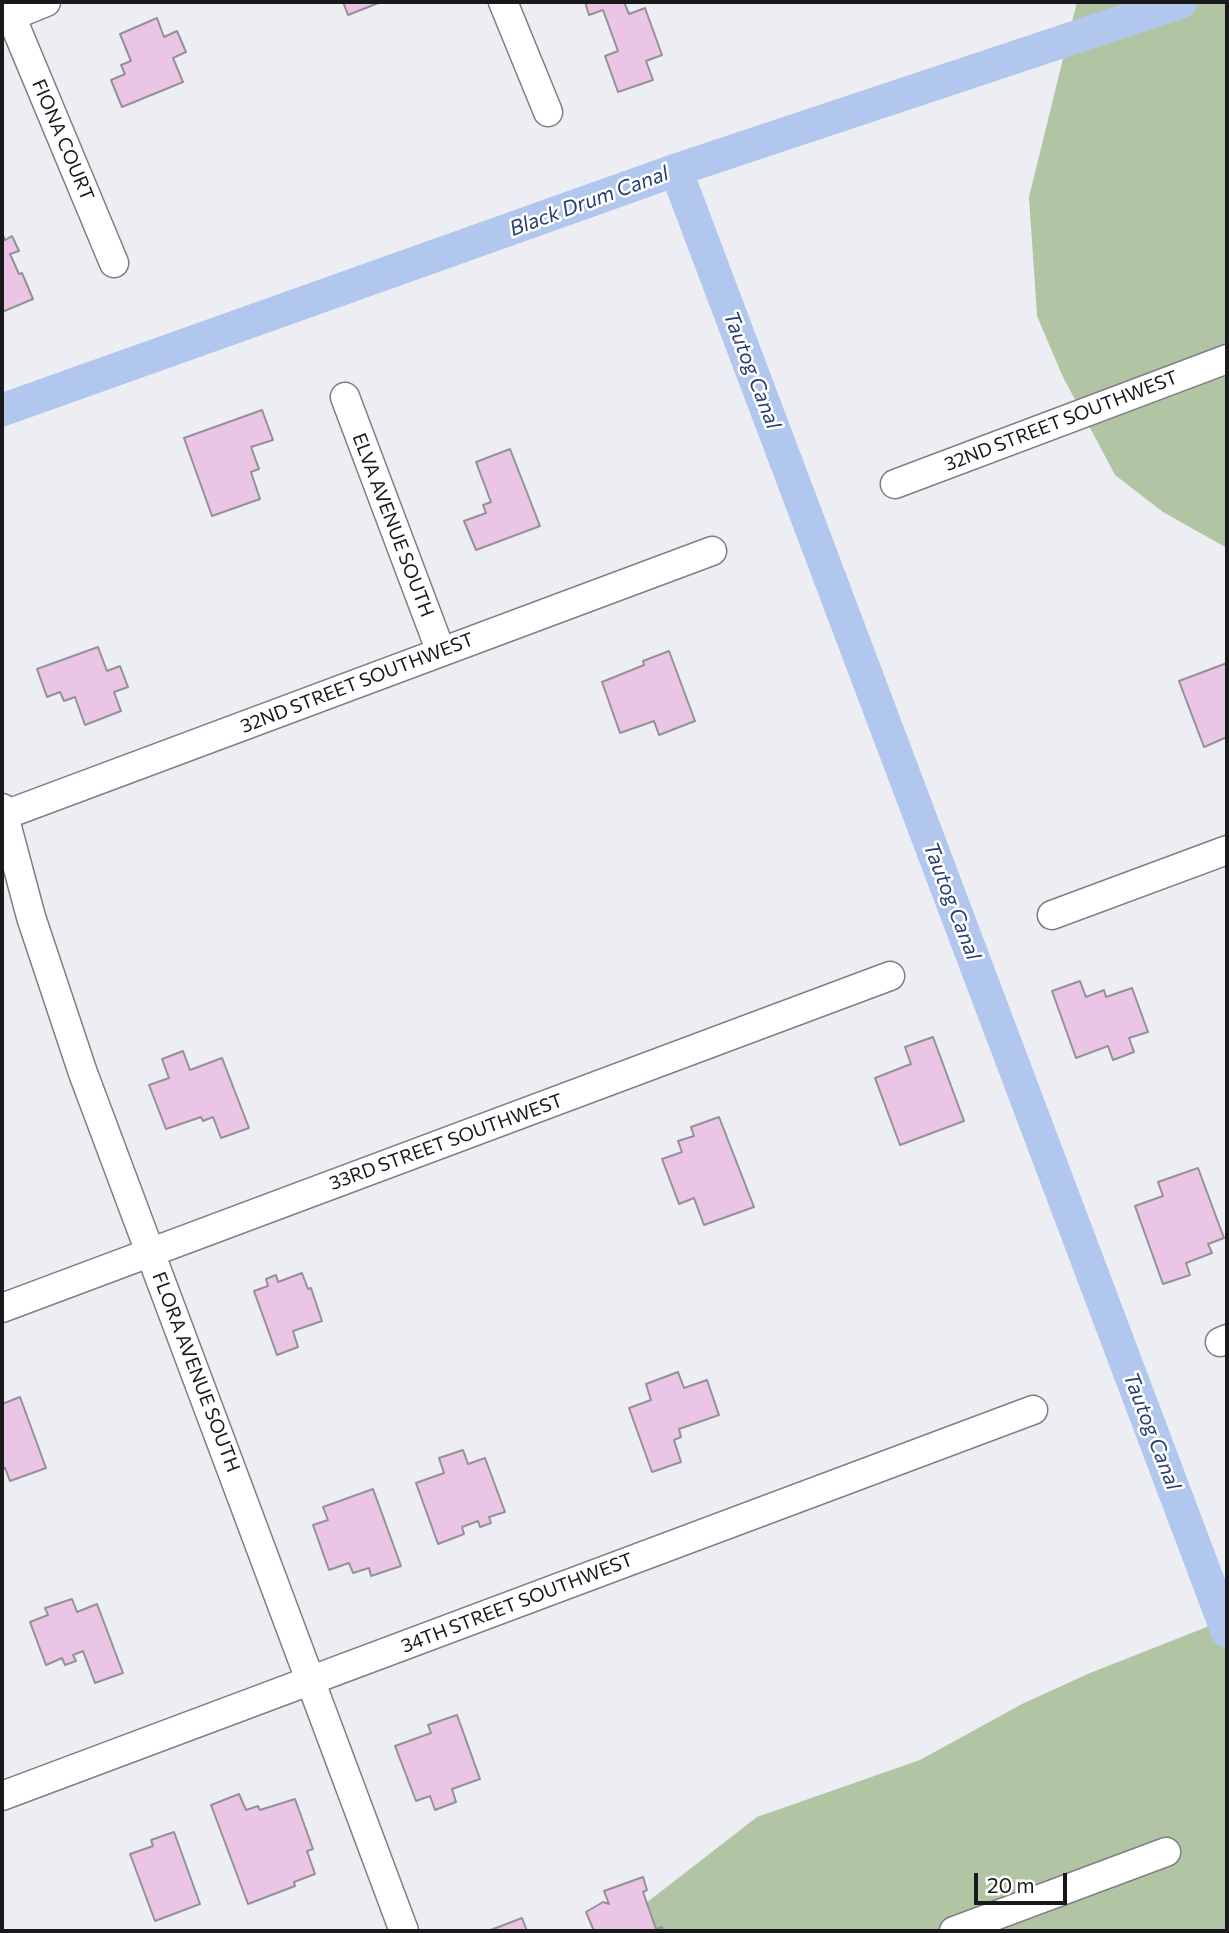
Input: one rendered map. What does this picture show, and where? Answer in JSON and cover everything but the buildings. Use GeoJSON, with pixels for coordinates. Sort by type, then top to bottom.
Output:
{"type":"FeatureCollection","features":[{"type":"Feature","properties":{"kind":"street"},"geometry":{"type":"LineString","coordinates":[[6,18],[46,2]]}},
{"type":"Feature","properties":{"kind":"street"},"geometry":{"type":"LineString","coordinates":[[503,2],[548,112]]}},
{"type":"Feature","properties":{"kind":"street","name":"FIONA COURT"},"geometry":{"type":"LineString","coordinates":[[6,18],[114,263]]}},
{"type":"Feature","properties":{"kind":"street","name":"32ND STREET SOUTHWEST"},"geometry":{"type":"LineString","coordinates":[[895,484],[1227,359]]}},
{"type":"Feature","properties":{"kind":"street","name":"ELVA AVENUE SOUTH"},"geometry":{"type":"LineString","coordinates":[[345,397],[441,652]]}},
{"type":"Feature","properties":{"kind":"street","name":"32ND STREET SOUTHWEST"},"geometry":{"type":"LineString","coordinates":[[3,813],[712,551]]}},
{"type":"Feature","properties":{"kind":"street","name":"FLORA AVENUE SOUTH"},"geometry":{"type":"LineString","coordinates":[[3,813],[31,917],[83,1073],[404,1931]]}},
{"type":"Feature","properties":{"kind":"street"},"geometry":{"type":"LineString","coordinates":[[1052,915],[1227,850]]}},
{"type":"Feature","properties":{"kind":"street","name":"33RD STREET SOUTHWEST"},"geometry":{"type":"LineString","coordinates":[[2,1308],[890,976]]}},
{"type":"Feature","properties":{"kind":"street","name":"34TH STREET SOUTHWEST"},"geometry":{"type":"LineString","coordinates":[[2,1797],[1033,1410]]}},
{"type":"Feature","properties":{"kind":"street"},"geometry":{"type":"LineString","coordinates":[[954,1931],[1166,1852]]}},
{"type":"Feature","properties":{"kind":"green space"},"geometry":{"type":"Polygon","coordinates":[[[1077,2],[1227,2],[1227,548],[1163,512],[1115,475],[1062,375],[1037,316],[1029,197],[1077,2]]]}},
{"type":"Feature","properties":{"kind":"green space"},"geometry":{"type":"Polygon","coordinates":[[[1227,1619],[1227,1931],[610,1931],[757,1817],[920,1760],[1022,1704],[1090,1673],[1227,1619]]]}},
{"type":"Feature","properties":{"kind":"waterway","name":"Black Drum Canal"},"geometry":{"type":"LineString","coordinates":[[2,410],[676,170],[1181,2]]}},
{"type":"Feature","properties":{"kind":"waterway","name":"Tautog Canal"},"geometry":{"type":"LineString","coordinates":[[676,170],[1227,1631]]}}]}
